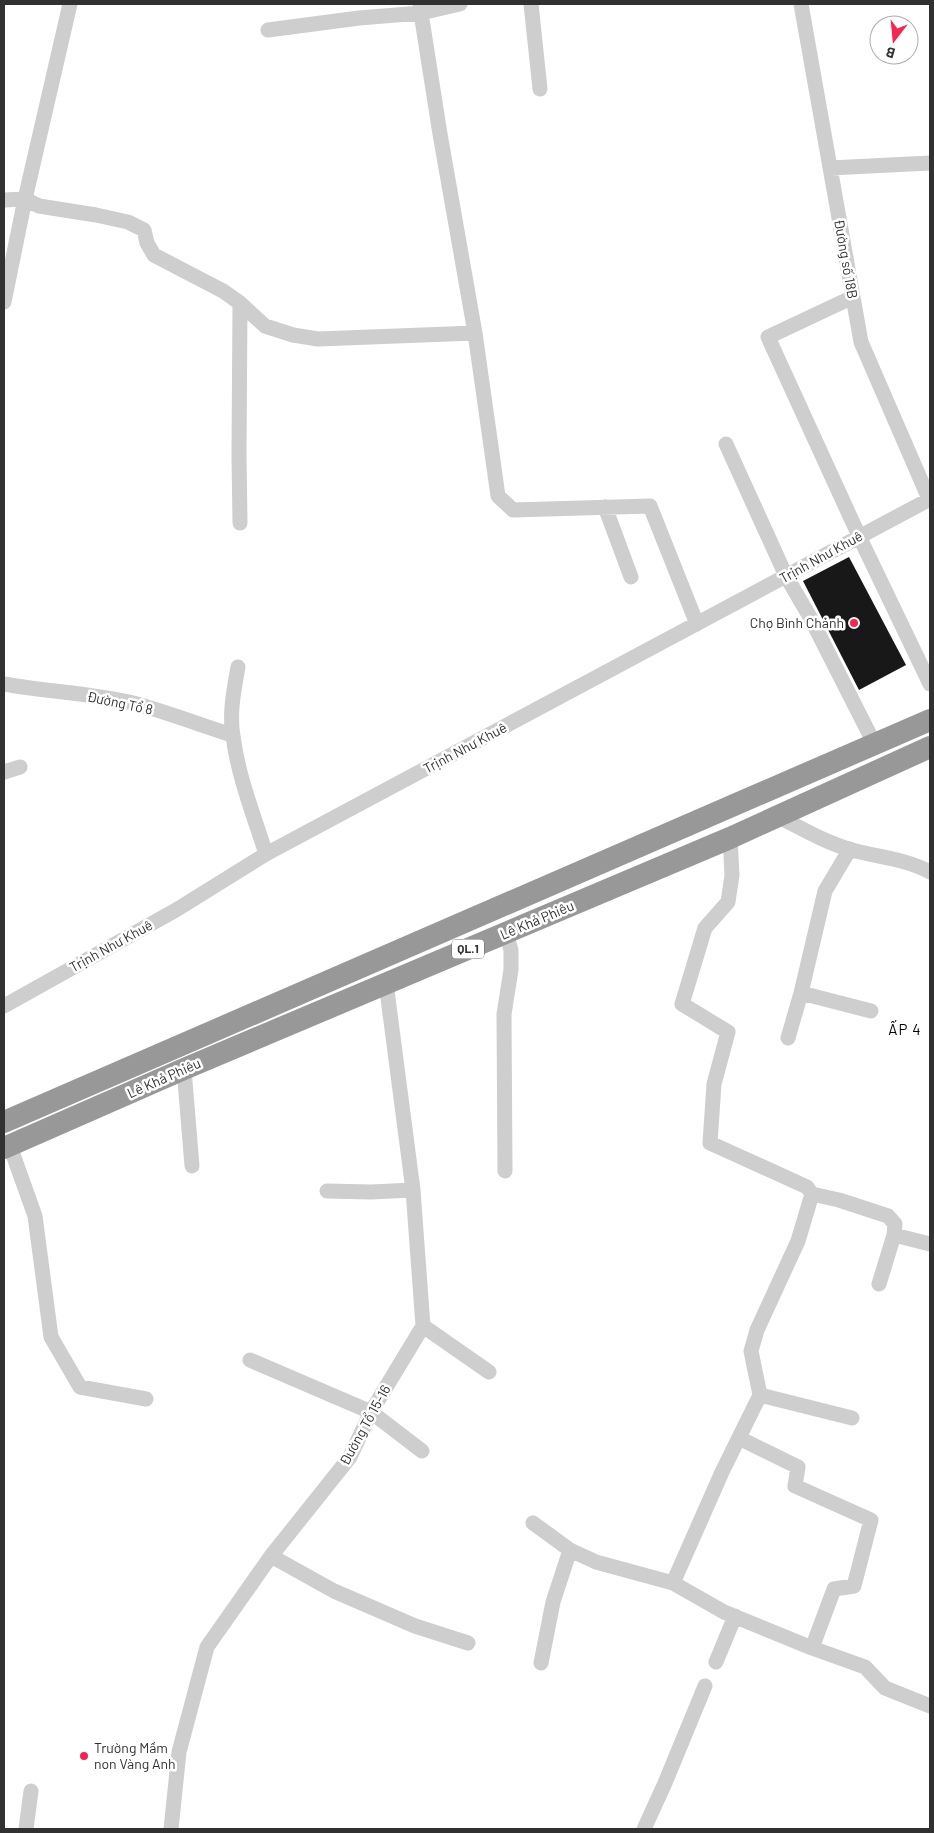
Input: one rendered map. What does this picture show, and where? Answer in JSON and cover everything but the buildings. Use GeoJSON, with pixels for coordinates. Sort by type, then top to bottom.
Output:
{"type":"FeatureCollection","features":[{"type":"Feature","properties":{"kind":"highway","name":"Lê Khả Phiêu"},"geometry":{"type":"LineString","coordinates":[[4,1122],[930,720]]}},
{"type":"Feature","properties":{"kind":"highway","name":"Lê Khả Phiêu"},"geometry":{"type":"LineString","coordinates":[[7,1147],[184,1068],[730,838],[930,746]]}},
{"type":"Feature","properties":{"kind":"street"},"geometry":{"type":"LineString","coordinates":[[4,302],[25,199],[70,4]]}},
{"type":"Feature","properties":{"kind":"street"},"geometry":{"type":"LineString","coordinates":[[268,30],[358,11],[460,4]]}},
{"type":"Feature","properties":{"kind":"street"},"geometry":{"type":"LineString","coordinates":[[531,4],[540,89]]}},
{"type":"Feature","properties":{"kind":"street","name":"Đường số 18B"},"geometry":{"type":"LineString","coordinates":[[801,4],[861,342],[930,500]]}},
{"type":"Feature","properties":{"kind":"street"},"geometry":{"type":"LineString","coordinates":[[421,8],[440,134],[475,333],[498,496],[513,510],[650,506],[698,624]]}},
{"type":"Feature","properties":{"kind":"street"},"geometry":{"type":"LineString","coordinates":[[830,168],[930,164]]}},
{"type":"Feature","properties":{"kind":"street"},"geometry":{"type":"LineString","coordinates":[[4,200],[25,199],[39,206],[128,222],[144,230],[147,243],[154,255],[223,291],[266,326],[294,335],[318,339],[475,333]]}},
{"type":"Feature","properties":{"kind":"street"},"geometry":{"type":"LineString","coordinates":[[853,297],[768,337],[858,536],[930,684]]}},
{"type":"Feature","properties":{"kind":"street"},"geometry":{"type":"LineString","coordinates":[[240,303],[240,523]]}},
{"type":"Feature","properties":{"kind":"street"},"geometry":{"type":"LineString","coordinates":[[726,444],[786,576],[810,616],[874,743]]}},
{"type":"Feature","properties":{"kind":"street","name":"Trịnh Như Khuê"},"geometry":{"type":"LineString","coordinates":[[4,1006],[176,910],[266,854],[698,624],[858,536],[930,500]]}},
{"type":"Feature","properties":{"kind":"street"},"geometry":{"type":"LineString","coordinates":[[605,507],[631,577]]}},
{"type":"Feature","properties":{"kind":"street"},"geometry":{"type":"LineString","coordinates":[[238,667],[232,704],[232,736],[266,854]]}},
{"type":"Feature","properties":{"kind":"street","name":"Đường Tổ 8"},"geometry":{"type":"LineString","coordinates":[[4,684],[136,704],[232,736]]}},
{"type":"Feature","properties":{"kind":"street"},"geometry":{"type":"LineString","coordinates":[[4,772],[20,767]]}},
{"type":"Feature","properties":{"kind":"street"},"geometry":{"type":"LineString","coordinates":[[777,816],[850,849],[916,864],[930,872]]}},
{"type":"Feature","properties":{"kind":"street"},"geometry":{"type":"LineString","coordinates":[[730,838],[732,875],[728,902],[705,928],[682,1004],[728,1032],[714,1084],[710,1143],[807,1188],[812,1194],[839,1200],[888,1216],[895,1224],[894,1235],[878,1284]]}},
{"type":"Feature","properties":{"kind":"street"},"geometry":{"type":"LineString","coordinates":[[788,1038],[801,993],[825,891],[850,849]]}},
{"type":"Feature","properties":{"kind":"street"},"geometry":{"type":"LineString","coordinates":[[505,1171],[504,1014],[512,970],[511,950],[506,933]]}},
{"type":"Feature","properties":{"kind":"street"},"geometry":{"type":"LineString","coordinates":[[386,983],[413,1190],[422,1326],[489,1372]]}},
{"type":"Feature","properties":{"kind":"street"},"geometry":{"type":"LineString","coordinates":[[801,993],[871,1011]]}},
{"type":"Feature","properties":{"kind":"street"},"geometry":{"type":"LineString","coordinates":[[184,1068],[192,1166]]}},
{"type":"Feature","properties":{"kind":"street"},"geometry":{"type":"LineString","coordinates":[[7,1147],[35,1216],[51,1337],[80,1387],[146,1399]]}},
{"type":"Feature","properties":{"kind":"street"},"geometry":{"type":"LineString","coordinates":[[327,1191],[413,1190]]}},
{"type":"Feature","properties":{"kind":"street"},"geometry":{"type":"LineString","coordinates":[[674,1583],[722,1472],[760,1395],[751,1350],[757,1330],[798,1241],[812,1194]]}},
{"type":"Feature","properties":{"kind":"street"},"geometry":{"type":"LineString","coordinates":[[894,1235],[930,1244]]}},
{"type":"Feature","properties":{"kind":"street","name":"Đường Tổ 15-16"},"geometry":{"type":"LineString","coordinates":[[171,1829],[178,1752],[207,1647],[271,1556],[350,1457],[371,1412],[422,1326]]}},
{"type":"Feature","properties":{"kind":"street"},"geometry":{"type":"LineString","coordinates":[[250,1360],[371,1412],[422,1451]]}},
{"type":"Feature","properties":{"kind":"street"},"geometry":{"type":"LineString","coordinates":[[760,1395],[852,1418]]}},
{"type":"Feature","properties":{"kind":"street"},"geometry":{"type":"LineString","coordinates":[[739,1438],[798,1467],[795,1486],[871,1520],[854,1586],[834,1588],[812,1648]]}},
{"type":"Feature","properties":{"kind":"street"},"geometry":{"type":"LineString","coordinates":[[532,1523],[570,1550],[596,1562],[674,1583],[735,1616],[812,1648],[865,1667],[885,1688],[930,1706]]}},
{"type":"Feature","properties":{"kind":"street"},"geometry":{"type":"LineString","coordinates":[[541,1663],[554,1602],[570,1550]]}},
{"type":"Feature","properties":{"kind":"street"},"geometry":{"type":"LineString","coordinates":[[271,1556],[343,1595],[415,1626],[468,1643]]}},
{"type":"Feature","properties":{"kind":"street"},"geometry":{"type":"LineString","coordinates":[[716,1662],[735,1616]]}},
{"type":"Feature","properties":{"kind":"street"},"geometry":{"type":"LineString","coordinates":[[644,1829],[705,1686]]}},
{"type":"Feature","properties":{"kind":"street"},"geometry":{"type":"LineString","coordinates":[[26,1829],[31,1791]]}},
{"type":"Feature","properties":{"kind":"place","name":"Chợ Bình Chánh"},"geometry":{"type":"Point","coordinates":[854,623]}},
{"type":"Feature","properties":{"kind":"place","name":"Trường Mầm non Vàng Anh"},"geometry":{"type":"Point","coordinates":[84,1756]}},
{"type":"Feature","properties":{"kind":"district","name":"ẤP 4"},"geometry":{"type":"Point","coordinates":[905,1030]}}]}
